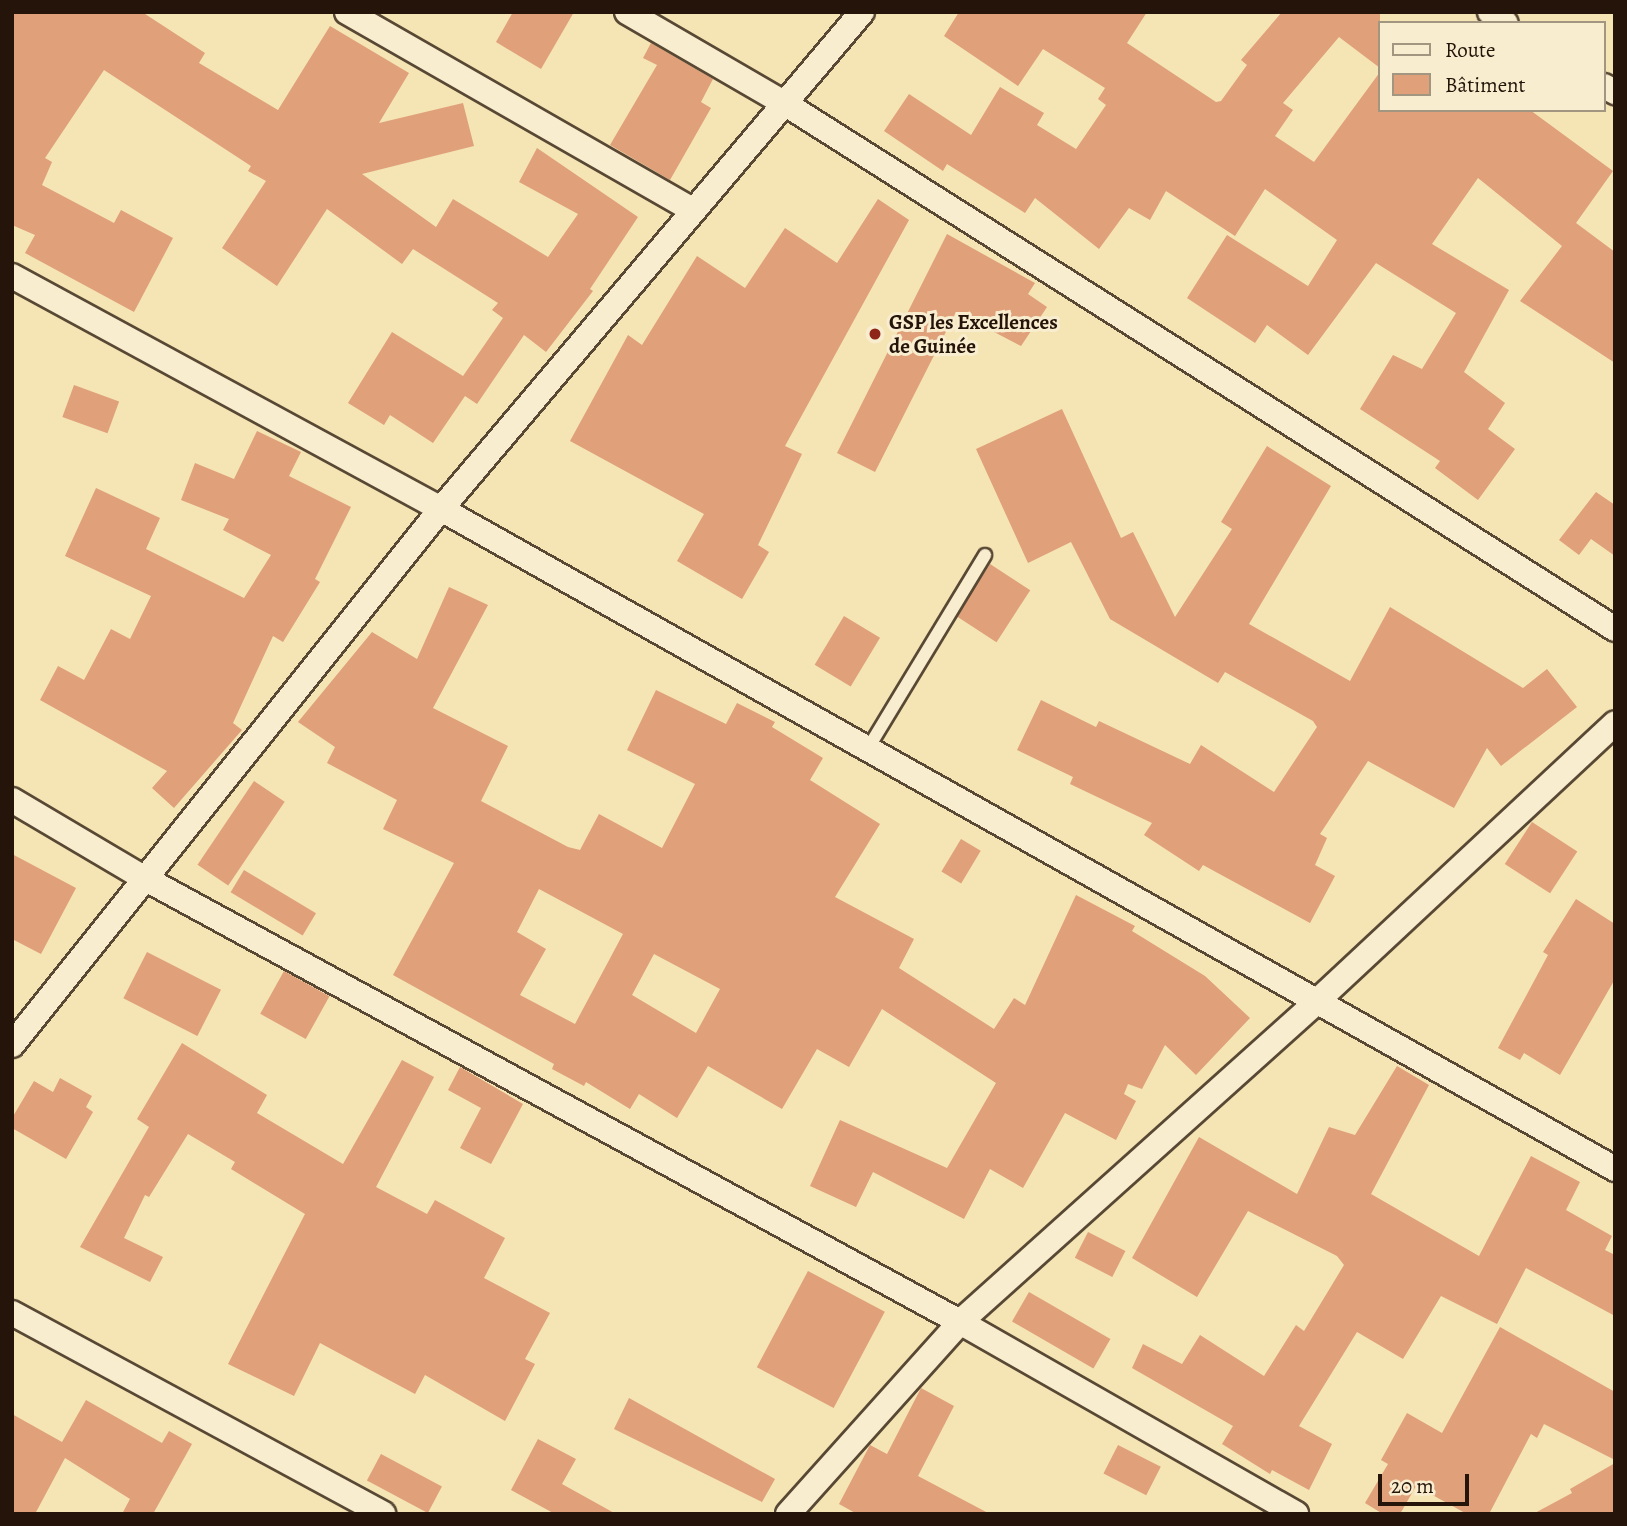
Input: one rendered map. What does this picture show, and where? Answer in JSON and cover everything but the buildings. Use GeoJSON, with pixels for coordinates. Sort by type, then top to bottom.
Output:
{"type":"FeatureCollection","features":[{"type":"Feature","properties":{"kind":"street"},"geometry":{"type":"LineString","coordinates":[[347,12],[693,210]]}},
{"type":"Feature","properties":{"kind":"street"},"geometry":{"type":"LineString","coordinates":[[627,12],[784,103],[1615,629]]}},
{"type":"Feature","properties":{"kind":"street"},"geometry":{"type":"LineString","coordinates":[[12,1045],[441,509],[862,12]]}},
{"type":"Feature","properties":{"kind":"street"},"geometry":{"type":"LineString","coordinates":[[12,276],[441,509],[1315,1003],[1615,1169]]}},
{"type":"Feature","properties":{"kind":"street"},"geometry":{"type":"LineString","coordinates":[[789,1514],[960,1322],[1315,1003],[1615,723]]}},
{"type":"Feature","properties":{"kind":"street"},"geometry":{"type":"LineString","coordinates":[[12,800],[144,878],[960,1322],[1296,1514]]}},
{"type":"Feature","properties":{"kind":"street"},"geometry":{"type":"LineString","coordinates":[[12,1313],[383,1514]]}},
{"type":"Feature","properties":{"kind":"lane"},"geometry":{"type":"LineString","coordinates":[[867,750],[985,555]]}},
{"type":"Feature","properties":{"kind":"place","name":"GSP les Excellences de Guinée"},"geometry":{"type":"Point","coordinates":[875,334]}}]}
